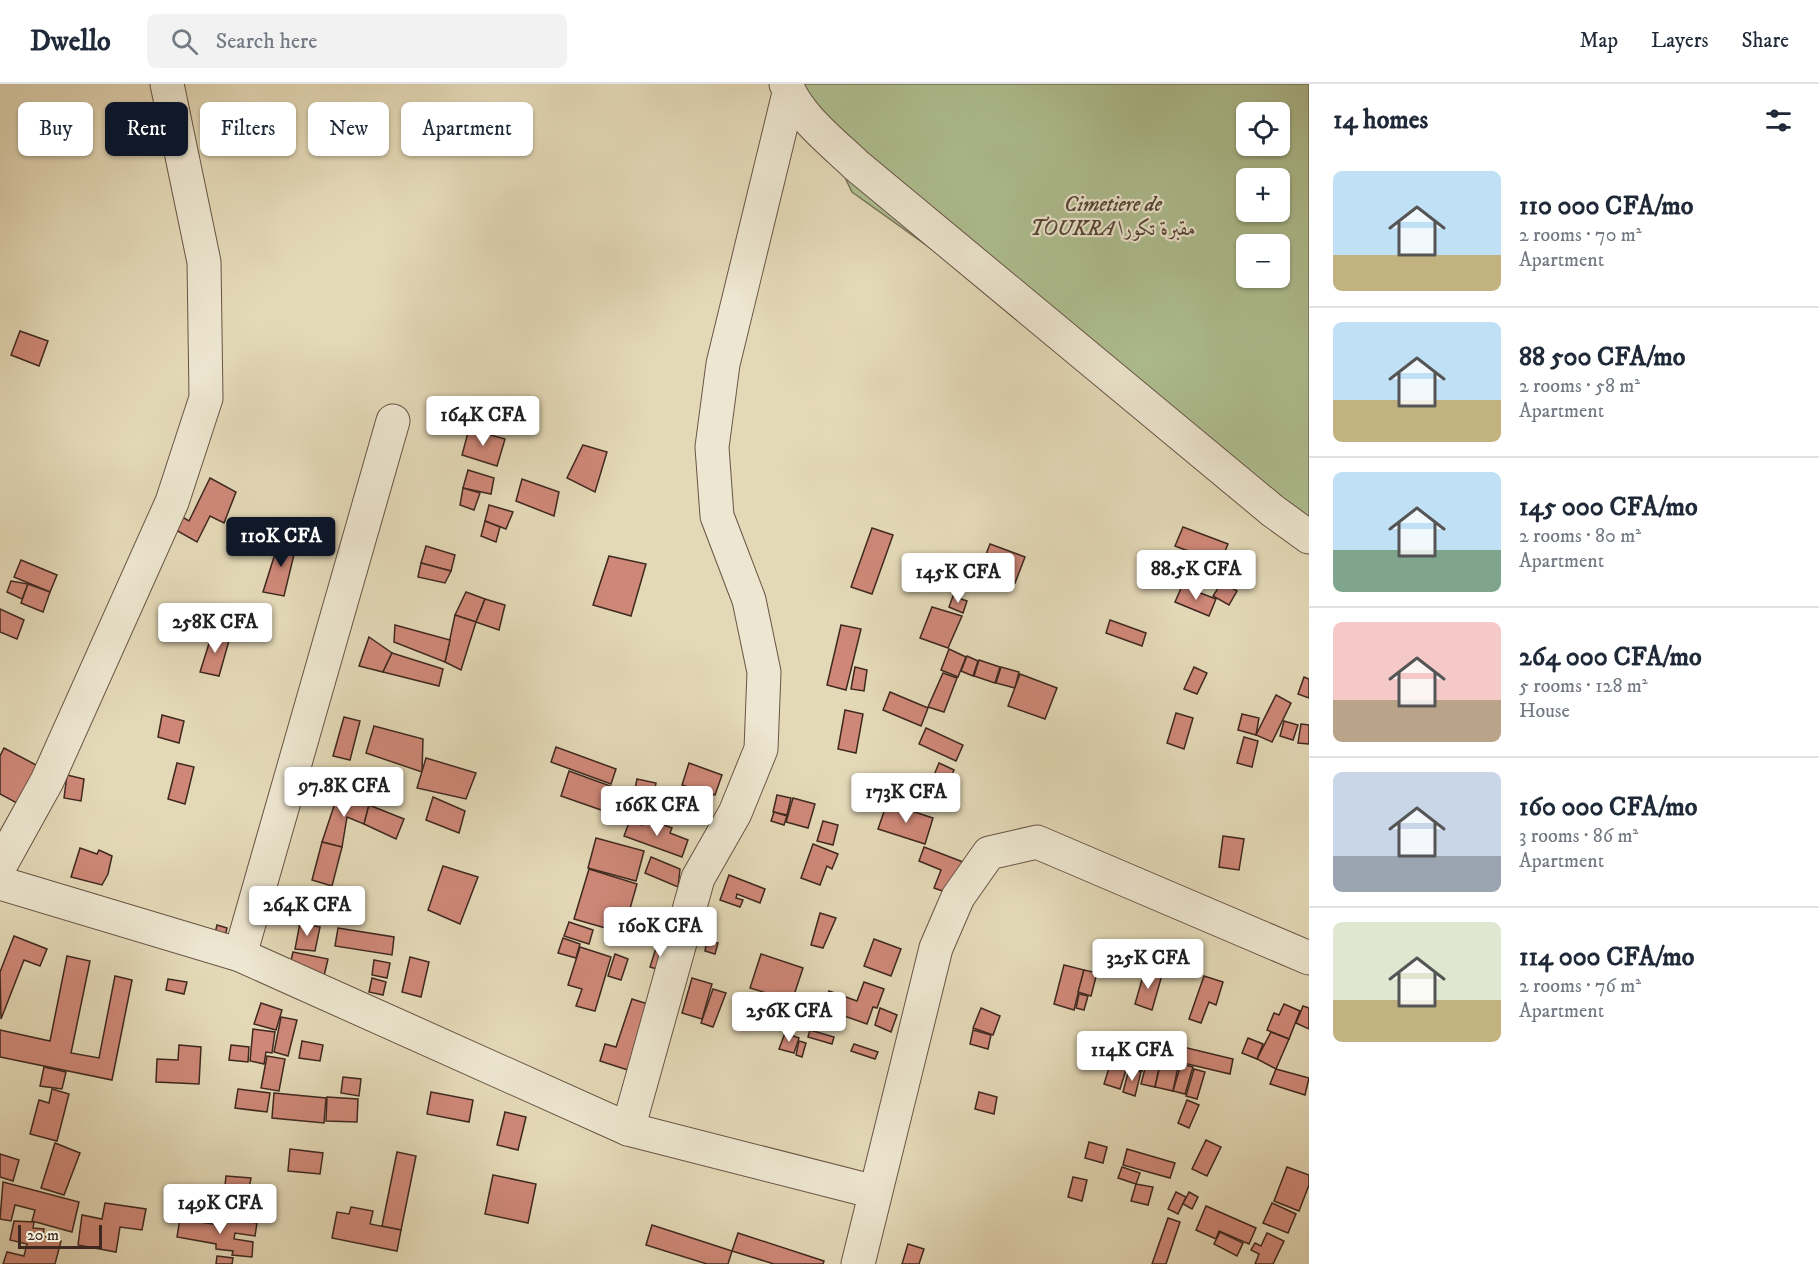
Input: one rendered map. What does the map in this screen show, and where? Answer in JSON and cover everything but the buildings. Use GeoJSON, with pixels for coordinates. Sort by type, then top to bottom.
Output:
{"type":"FeatureCollection","features":[{"type":"Feature","properties":{"kind":"street"},"geometry":{"type":"LineString","coordinates":[[0,866],[47,781],[172,502],[206,398],[204,261],[167,84]]}},
{"type":"Feature","properties":{"kind":"street"},"geometry":{"type":"LineString","coordinates":[[788,88],[821,132],[856,165],[1273,511],[1309,537]]}},
{"type":"Feature","properties":{"kind":"street"},"geometry":{"type":"LineString","coordinates":[[628,1129],[699,878],[735,813],[761,749],[764,672],[749,600],[717,516],[712,447],[723,364],[788,88]]}},
{"type":"Feature","properties":{"kind":"street"},"geometry":{"type":"LineString","coordinates":[[240,955],[393,421]]}},
{"type":"Feature","properties":{"kind":"street"},"geometry":{"type":"LineString","coordinates":[[858,1264],[936,948],[958,897],[989,853],[1037,842],[1309,958]]}},
{"type":"Feature","properties":{"kind":"street"},"geometry":{"type":"LineString","coordinates":[[0,883],[240,955],[628,1129],[875,1192]]}},
{"type":"Feature","properties":{"kind":"green space","name":"Cimetiere de TOUKRA مقبرة تكورا"},"geometry":{"type":"Polygon","coordinates":[[[800,84],[1309,84],[1309,519],[852,192],[800,84]]]}}]}
